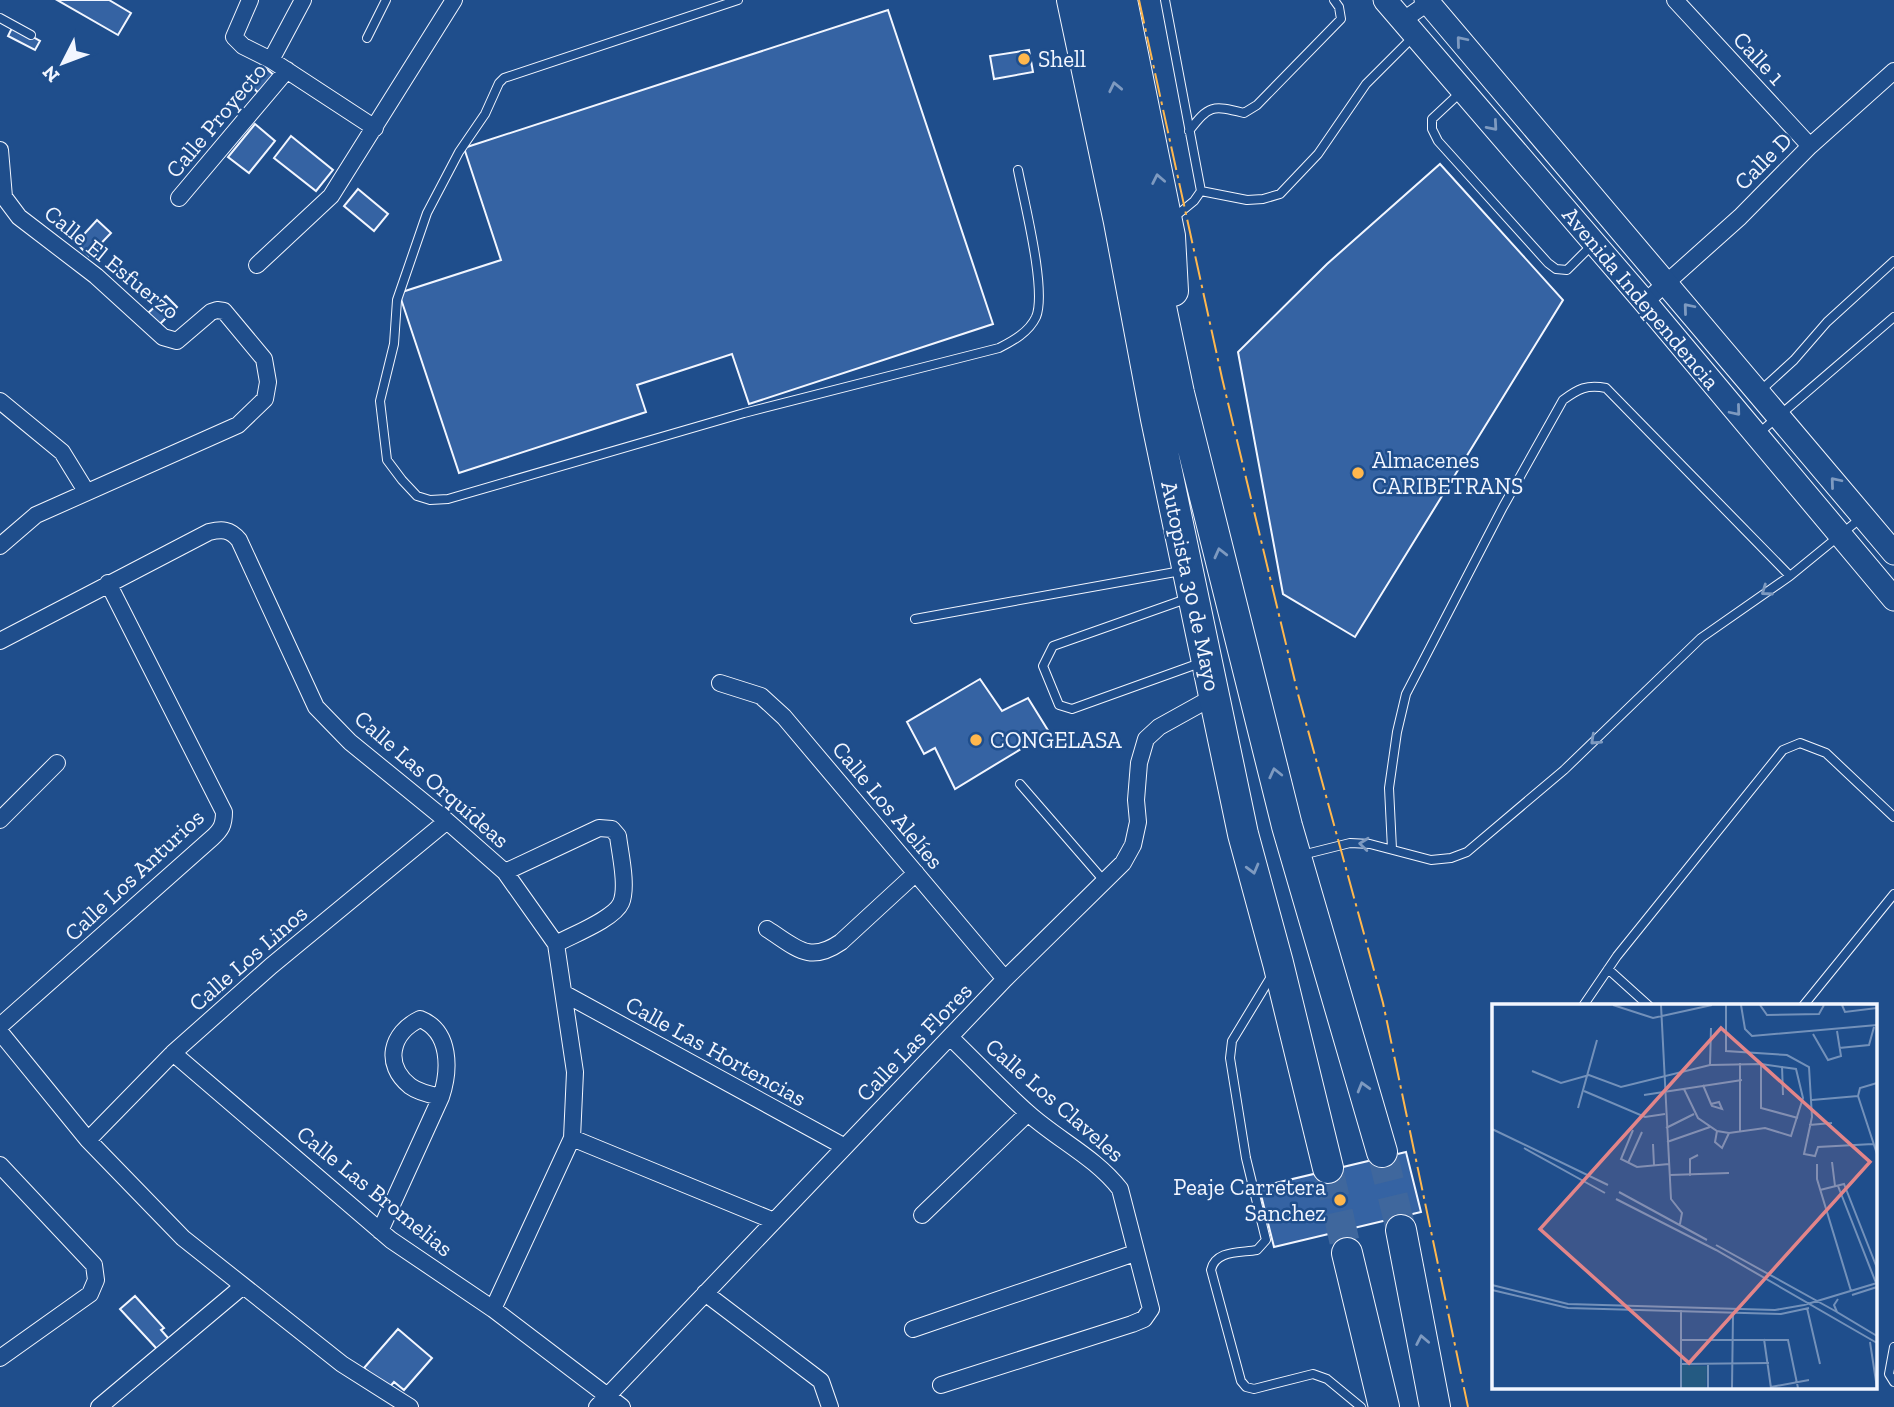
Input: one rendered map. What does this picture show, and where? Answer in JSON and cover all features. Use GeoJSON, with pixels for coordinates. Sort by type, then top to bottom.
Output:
{"type":"FeatureCollection","features":[{"type":"Feature","properties":{"kind":"highway"},"geometry":{"type":"LineString","coordinates":[[1051,0],[1120,314],[1156,419]]}},
{"type":"Feature","properties":{"kind":"highway","name":"Autopista 30 de Mayo"},"geometry":{"type":"LineString","coordinates":[[1072,0],[1143,224],[1156,419],[1243,834],[1279,963],[1328,1168]]}},
{"type":"Feature","properties":{"kind":"highway","name":"Autopista 30 de Mayo"},"geometry":{"type":"LineString","coordinates":[[1097,0],[1179,393],[1287,826],[1382,1152]]}},
{"type":"Feature","properties":{"kind":"highway"},"geometry":{"type":"LineString","coordinates":[[1122,0],[1143,224]]}},
{"type":"Feature","properties":{"kind":"highway"},"geometry":{"type":"LineString","coordinates":[[1243,834],[1287,826]]}},
{"type":"Feature","properties":{"kind":"highway"},"geometry":{"type":"LineString","coordinates":[[1401,1230],[1435,1407]]}},
{"type":"Feature","properties":{"kind":"highway"},"geometry":{"type":"LineString","coordinates":[[1347,1253],[1384,1407]]}},
{"type":"Feature","properties":{"kind":"street"},"geometry":{"type":"LineString","coordinates":[[250,0],[234,37],[243,46],[287,70],[375,128]]}},
{"type":"Feature","properties":{"kind":"street","name":"Calle Proyecto"},"geometry":{"type":"LineString","coordinates":[[271,61],[303,0]]}},
{"type":"Feature","properties":{"kind":"street"},"geometry":{"type":"LineString","coordinates":[[257,265],[331,197],[454,0]]}},
{"type":"Feature","properties":{"kind":"street","name":"Avenida Independencia"},"geometry":{"type":"LineString","coordinates":[[1385,0],[1645,302],[1841,536],[1890,587]]}},
{"type":"Feature","properties":{"kind":"street","name":"Calle 1"},"geometry":{"type":"LineString","coordinates":[[1675,0],[1810,146]]}},
{"type":"Feature","properties":{"kind":"street"},"geometry":{"type":"LineString","coordinates":[[1409,28],[1429,1]]}},
{"type":"Feature","properties":{"kind":"street","name":"Avenida Independencia"},"geometry":{"type":"LineString","coordinates":[[1429,1],[1894,553]]}},
{"type":"Feature","properties":{"kind":"street","name":"Calle Proyecto"},"geometry":{"type":"LineString","coordinates":[[179,198],[287,70]]}},
{"type":"Feature","properties":{"kind":"street","name":"Calle D"},"geometry":{"type":"LineString","coordinates":[[1645,302],[1740,217],[1810,146],[1894,71]]}},
{"type":"Feature","properties":{"kind":"street","name":"Calle El Esfuerzo"},"geometry":{"type":"LineString","coordinates":[[0,149],[4,197],[19,217],[96,276],[163,337],[177,341],[211,312],[224,311],[264,359],[268,382],[264,399],[238,425],[86,491]]}},
{"type":"Feature","properties":{"kind":"street"},"geometry":{"type":"LineString","coordinates":[[0,401],[62,452],[86,491],[36,515],[0,546]]}},
{"type":"Feature","properties":{"kind":"street","name":"Calle Las Orquídeas"},"geometry":{"type":"LineString","coordinates":[[0,641],[209,531],[232,531],[243,549],[316,707],[349,742],[505,872],[556,944],[575,1072],[572,1138],[493,1309]]}},
{"type":"Feature","properties":{"kind":"street","name":"Calle Los Anturios"},"geometry":{"type":"LineString","coordinates":[[0,1026],[221,830],[224,822],[224,812],[108,583]]}},
{"type":"Feature","properties":{"kind":"street","name":"Calle Los Alelíes"},"geometry":{"type":"LineString","coordinates":[[720,683],[761,696],[784,716],[1005,979]]}},
{"type":"Feature","properties":{"kind":"street","name":"Calle Las Flores"},"geometry":{"type":"LineString","coordinates":[[601,1402],[1005,979],[1123,863],[1133,845],[1138,822],[1136,800],[1139,763],[1146,739],[1159,727],[1213,697]]}},
{"type":"Feature","properties":{"kind":"street"},"geometry":{"type":"LineString","coordinates":[[0,820],[57,763]]}},
{"type":"Feature","properties":{"kind":"street","name":"Calle Los Linos"},"geometry":{"type":"LineString","coordinates":[[88,1140],[173,1053],[271,966],[447,821]]}},
{"type":"Feature","properties":{"kind":"street"},"geometry":{"type":"LineString","coordinates":[[505,872],[599,828],[612,830],[618,836],[624,893],[621,904],[614,913],[556,944]]}},
{"type":"Feature","properties":{"kind":"street"},"geometry":{"type":"LineString","coordinates":[[767,929],[811,954],[827,951],[841,942],[916,873]]}},
{"type":"Feature","properties":{"kind":"street","name":"Calle Las Hortencias"},"geometry":{"type":"LineString","coordinates":[[565,994],[845,1147]]}},
{"type":"Feature","properties":{"kind":"street"},"geometry":{"type":"LineString","coordinates":[[380,1231],[441,1097],[444,1087],[446,1066],[443,1042],[431,1024],[420,1019],[399,1034],[392,1051],[394,1065],[410,1086],[441,1097]]}},
{"type":"Feature","properties":{"kind":"street"},"geometry":{"type":"LineString","coordinates":[[0,1032],[88,1140],[183,1238],[342,1364],[410,1407]]}},
{"type":"Feature","properties":{"kind":"street","name":"Calle Los Claveles"},"geometry":{"type":"LineString","coordinates":[[941,1385],[1144,1320],[1151,1309],[1120,1189],[1092,1160],[1060,1140],[1028,1113],[950,1037]]}},
{"type":"Feature","properties":{"kind":"street","name":"Calle Las Bromelias"},"geometry":{"type":"LineString","coordinates":[[173,1053],[380,1231],[493,1309],[601,1402],[622,1407]]}},
{"type":"Feature","properties":{"kind":"street"},"geometry":{"type":"LineString","coordinates":[[922,1215],[1028,1113]]}},
{"type":"Feature","properties":{"kind":"street"},"geometry":{"type":"LineString","coordinates":[[572,1138],[774,1221]]}},
{"type":"Feature","properties":{"kind":"street"},"geometry":{"type":"LineString","coordinates":[[0,1165],[94,1265],[96,1280],[90,1294],[0,1358]]}},
{"type":"Feature","properties":{"kind":"street"},"geometry":{"type":"LineString","coordinates":[[913,1329],[1135,1253]]}},
{"type":"Feature","properties":{"kind":"street"},"geometry":{"type":"LineString","coordinates":[[99,1407],[243,1286]]}},
{"type":"Feature","properties":{"kind":"street"},"geometry":{"type":"LineString","coordinates":[[705,1293],[821,1381],[830,1407]]}},
{"type":"Feature","properties":{"kind":"lane"},"geometry":{"type":"LineString","coordinates":[[367,38],[386,0]]}},
{"type":"Feature","properties":{"kind":"lane"},"geometry":{"type":"LineString","coordinates":[[738,0],[504,78],[499,83],[485,114],[459,152],[427,213],[397,300],[394,344],[380,401],[387,460],[417,496],[430,500],[448,499],[744,413],[999,348],[1013,341],[1027,330],[1037,316],[1039,287],[1018,170]]}},
{"type":"Feature","properties":{"kind":"lane"},"geometry":{"type":"LineString","coordinates":[[1143,224],[1195,201],[1201,191],[1165,0]]}},
{"type":"Feature","properties":{"kind":"lane"},"geometry":{"type":"LineString","coordinates":[[1189,131],[1203,113],[1211,109],[1225,108],[1244,113],[1252,109],[1341,19],[1339,7],[1334,0]]}},
{"type":"Feature","properties":{"kind":"lane"},"geometry":{"type":"LineString","coordinates":[[0,18],[31,35]]}},
{"type":"Feature","properties":{"kind":"lane"},"geometry":{"type":"LineString","coordinates":[[1201,191],[1247,200],[1280,194],[1318,154],[1409,28]]}},
{"type":"Feature","properties":{"kind":"lane"},"geometry":{"type":"LineString","coordinates":[[1462,90],[1432,119],[1432,129],[1438,141],[1556,269],[1567,270],[1594,243]]}},
{"type":"Feature","properties":{"kind":"lane"},"geometry":{"type":"LineString","coordinates":[[1759,392],[1794,360],[1827,322],[1894,261]]}},
{"type":"Feature","properties":{"kind":"lane"},"geometry":{"type":"LineString","coordinates":[[1757,435],[1894,317]]}},
{"type":"Feature","properties":{"kind":"lane"},"geometry":{"type":"LineString","coordinates":[[1392,849],[1389,788],[1406,694],[1503,507],[1563,400],[1579,388],[1592,385],[1606,388],[1790,576]]}},
{"type":"Feature","properties":{"kind":"lane"},"geometry":{"type":"LineString","coordinates":[[1296,857],[1350,843],[1370,844],[1431,860],[1451,858],[1466,852],[1564,769],[1701,638],[1790,576],[1863,516]]}},
{"type":"Feature","properties":{"kind":"lane"},"geometry":{"type":"LineString","coordinates":[[915,619],[1190,583]]}},
{"type":"Feature","properties":{"kind":"lane"},"geometry":{"type":"LineString","coordinates":[[1190,583],[1053,646],[1043,666],[1059,705],[1072,709],[1206,661]]}},
{"type":"Feature","properties":{"kind":"lane"},"geometry":{"type":"LineString","coordinates":[[1584,1004],[1608,969],[1783,750],[1800,743],[1826,753],[1894,817]]}},
{"type":"Feature","properties":{"kind":"lane"},"geometry":{"type":"LineString","coordinates":[[1020,784],[1105,882]]}},
{"type":"Feature","properties":{"kind":"lane"},"geometry":{"type":"LineString","coordinates":[[1804,1004],[1894,894]]}},
{"type":"Feature","properties":{"kind":"lane"},"geometry":{"type":"LineString","coordinates":[[1279,963],[1232,1041],[1230,1058],[1246,1158],[1266,1240],[1257,1250],[1218,1256],[1213,1261],[1211,1270],[1241,1381],[1246,1387],[1254,1389],[1313,1374],[1326,1379],[1361,1407]]}},
{"type":"Feature","properties":{"kind":"lane"},"geometry":{"type":"LineString","coordinates":[[1608,969],[1647,1004]]}},
{"type":"Feature","properties":{"kind":"lane"},"geometry":{"type":"LineString","coordinates":[[1894,1347],[1889,1374],[1894,1382]]}},
{"type":"Feature","properties":{"kind":"building"},"geometry":{"type":"Polygon","coordinates":[[[57,0],[109,0],[131,13],[118,35],[57,0]]]}},
{"type":"Feature","properties":{"kind":"building"},"geometry":{"type":"Polygon","coordinates":[[[888,10],[993,324],[749,404],[732,354],[637,385],[646,412],[459,473],[399,293],[501,260],[464,148],[888,10]]]}},
{"type":"Feature","properties":{"kind":"building"},"geometry":{"type":"Polygon","coordinates":[[[13,26],[40,41],[35,50],[8,36],[13,26]]]}},
{"type":"Feature","properties":{"kind":"building"},"geometry":{"type":"Polygon","coordinates":[[[1029,50],[1033,72],[994,79],[990,56],[1029,50]]]}},
{"type":"Feature","properties":{"kind":"building"},"geometry":{"type":"Polygon","coordinates":[[[261,64],[275,76],[260,94],[246,82],[261,64]]]}},
{"type":"Feature","properties":{"kind":"building"},"geometry":{"type":"Polygon","coordinates":[[[255,124],[275,141],[249,173],[228,157],[255,124]]]}},
{"type":"Feature","properties":{"kind":"building"},"geometry":{"type":"Polygon","coordinates":[[[291,136],[333,170],[316,191],[274,158],[291,136]]]}},
{"type":"Feature","properties":{"kind":"building","name":"Almacenes CARIBETRANS"},"geometry":{"type":"Polygon","coordinates":[[[1440,164],[1563,300],[1355,637],[1283,594],[1238,352],[1327,264],[1440,164]]]}},
{"type":"Feature","properties":{"kind":"building"},"geometry":{"type":"Polygon","coordinates":[[[358,189],[388,214],[374,231],[344,206],[358,189]]]}},
{"type":"Feature","properties":{"kind":"building"},"geometry":{"type":"Polygon","coordinates":[[[97,220],[111,233],[89,256],[76,243],[97,220]]]}},
{"type":"Feature","properties":{"kind":"building"},"geometry":{"type":"Polygon","coordinates":[[[166,296],[177,307],[156,328],[144,317],[166,296]]]}},
{"type":"Feature","properties":{"kind":"building","name":"CONGELASA"},"geometry":{"type":"Polygon","coordinates":[[[980,679],[1002,711],[1028,698],[1049,732],[955,789],[935,748],[924,754],[907,722],[980,679]]]}},
{"type":"Feature","properties":{"kind":"building","name":"Peaje Carretera Sanchez"},"geometry":{"type":"Polygon","coordinates":[[[1406,1152],[1421,1212],[1274,1247],[1259,1187],[1406,1152]]]}},
{"type":"Feature","properties":{"kind":"building"},"geometry":{"type":"Polygon","coordinates":[[[135,1296],[164,1328],[161,1330],[169,1339],[157,1349],[120,1309],[135,1296]]]}},
{"type":"Feature","properties":{"kind":"building"},"geometry":{"type":"Polygon","coordinates":[[[398,1329],[432,1358],[404,1390],[394,1382],[388,1389],[364,1368],[398,1329]]]}},
{"type":"Feature","properties":{"kind":"tunnel"},"geometry":{"type":"LineString","coordinates":[[1382,1152],[1401,1230]]}},
{"type":"Feature","properties":{"kind":"tunnel"},"geometry":{"type":"LineString","coordinates":[[1328,1168],[1347,1253]]}},
{"type":"Feature","properties":{"kind":"power"},"geometry":{"type":"LineString","coordinates":[[1139,0],[1222,378],[1298,694],[1383,1003],[1468,1407]]}},
{"type":"Feature","properties":{"kind":"place","name":"Shell"},"geometry":{"type":"Point","coordinates":[1024,59]}},
{"type":"Feature","properties":{"kind":"place","name":"Almacenes CARIBETRANS"},"geometry":{"type":"Point","coordinates":[1358,473]}},
{"type":"Feature","properties":{"kind":"place","name":"CONGELASA"},"geometry":{"type":"Point","coordinates":[976,740]}},
{"type":"Feature","properties":{"kind":"place","name":"Peaje Carretera Sanchez"},"geometry":{"type":"Point","coordinates":[1340,1200]}}]}
